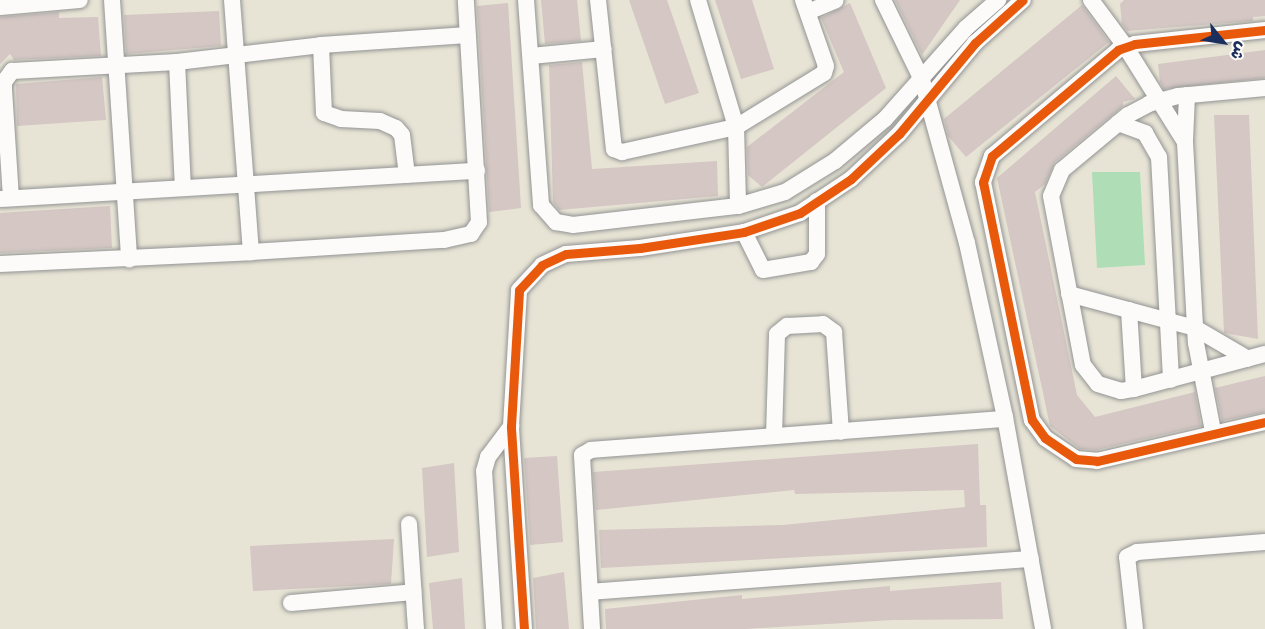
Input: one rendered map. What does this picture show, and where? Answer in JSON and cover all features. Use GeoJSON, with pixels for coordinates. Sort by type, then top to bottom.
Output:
{"type":"FeatureCollection","features":[{"type":"Feature","properties":{"kind":"street"},"geometry":{"type":"LineString","coordinates":[[0,7],[80,0]]}},
{"type":"Feature","properties":{"kind":"street"},"geometry":{"type":"LineString","coordinates":[[112,0],[129,259]]}},
{"type":"Feature","properties":{"kind":"street"},"geometry":{"type":"LineString","coordinates":[[232,0],[251,252]]}},
{"type":"Feature","properties":{"kind":"street"},"geometry":{"type":"LineString","coordinates":[[0,264],[129,259],[463,238],[477,229],[479,222],[466,0]]}},
{"type":"Feature","properties":{"kind":"street"},"geometry":{"type":"LineString","coordinates":[[526,0],[541,205],[555,222],[573,225],[738,206],[785,192],[835,161],[885,119],[966,28],[998,0]]}},
{"type":"Feature","properties":{"kind":"street"},"geometry":{"type":"LineString","coordinates":[[598,0],[615,149],[622,152],[736,127],[824,73],[826,66],[806,6],[836,0]]}},
{"type":"Feature","properties":{"kind":"street"},"geometry":{"type":"LineString","coordinates":[[698,0],[736,127],[738,206]]}},
{"type":"Feature","properties":{"kind":"street"},"geometry":{"type":"LineString","coordinates":[[882,0],[922,80],[967,243],[1005,419],[1043,629]]}},
{"type":"Feature","properties":{"kind":"street"},"geometry":{"type":"LineString","coordinates":[[524,629],[512,426],[519,290],[542,265],[566,254],[640,248],[744,232],[800,213],[851,179],[899,134],[975,43],[1023,0]]}},
{"type":"Feature","properties":{"kind":"street"},"geometry":{"type":"LineString","coordinates":[[1091,0],[1125,46],[1185,142]]}},
{"type":"Feature","properties":{"kind":"street"},"geometry":{"type":"LineString","coordinates":[[1265,30],[1125,46],[1003,146],[986,168],[984,196],[1032,420],[1045,438],[1086,462],[1213,431],[1265,422]]}},
{"type":"Feature","properties":{"kind":"street"},"geometry":{"type":"LineString","coordinates":[[468,35],[321,45],[177,62],[21,69],[8,75],[4,91],[6,199],[477,171]]}},
{"type":"Feature","properties":{"kind":"street"},"geometry":{"type":"LineString","coordinates":[[321,45],[324,113],[341,119],[380,121],[396,128],[402,135],[407,175]]}},
{"type":"Feature","properties":{"kind":"street"},"geometry":{"type":"LineString","coordinates":[[531,56],[604,49]]}},
{"type":"Feature","properties":{"kind":"street"},"geometry":{"type":"LineString","coordinates":[[177,62],[183,188]]}},
{"type":"Feature","properties":{"kind":"street"},"geometry":{"type":"LineString","coordinates":[[1265,100],[1265,88],[1187,95],[1160,100],[1118,123],[1062,170],[1052,189],[1083,364],[1089,376],[1109,390],[1134,389],[1265,354]]}},
{"type":"Feature","properties":{"kind":"street"},"geometry":{"type":"LineString","coordinates":[[1187,95],[1185,142],[1195,328],[1199,372],[1213,431]]}},
{"type":"Feature","properties":{"kind":"street"},"geometry":{"type":"LineString","coordinates":[[1118,123],[1144,133],[1159,157],[1171,380]]}},
{"type":"Feature","properties":{"kind":"street"},"geometry":{"type":"LineString","coordinates":[[744,232],[763,270],[811,262],[817,254],[817,201]]}},
{"type":"Feature","properties":{"kind":"street"},"geometry":{"type":"LineString","coordinates":[[1070,294],[1195,328],[1248,359]]}},
{"type":"Feature","properties":{"kind":"street"},"geometry":{"type":"LineString","coordinates":[[1130,310],[1134,389]]}},
{"type":"Feature","properties":{"kind":"street"},"geometry":{"type":"LineString","coordinates":[[774,436],[777,334],[787,326],[823,324],[834,332],[841,432]]}},
{"type":"Feature","properties":{"kind":"street"},"geometry":{"type":"LineString","coordinates":[[592,629],[582,455],[591,450],[1005,419]]}},
{"type":"Feature","properties":{"kind":"street"},"geometry":{"type":"LineString","coordinates":[[494,629],[484,471],[488,456],[512,426]]}},
{"type":"Feature","properties":{"kind":"street"},"geometry":{"type":"LineString","coordinates":[[409,524],[416,629]]}},
{"type":"Feature","properties":{"kind":"street"},"geometry":{"type":"LineString","coordinates":[[1135,629],[1127,557],[1137,552],[1265,542]]}},
{"type":"Feature","properties":{"kind":"street"},"geometry":{"type":"LineString","coordinates":[[590,592],[1030,559]]}},
{"type":"Feature","properties":{"kind":"street"},"geometry":{"type":"LineString","coordinates":[[291,603],[414,592]]}},
{"type":"Feature","properties":{"kind":"green space"},"geometry":{"type":"Polygon","coordinates":[[[1092,172],[1140,172],[1145,265],[1097,268],[1092,172]]]}},
{"type":"Feature","properties":{"kind":"building"},"geometry":{"type":"Polygon","coordinates":[[[541,0],[577,0],[581,41],[545,44],[541,0]]]}},
{"type":"Feature","properties":{"kind":"building"},"geometry":{"type":"Polygon","coordinates":[[[629,0],[667,0],[699,93],[665,104],[629,0]]]}},
{"type":"Feature","properties":{"kind":"building"},"geometry":{"type":"Polygon","coordinates":[[[715,0],[752,0],[774,69],[741,79],[715,0]]]}},
{"type":"Feature","properties":{"kind":"building"},"geometry":{"type":"Polygon","coordinates":[[[895,0],[960,0],[922,55],[895,0]]]}},
{"type":"Feature","properties":{"kind":"building"},"geometry":{"type":"Polygon","coordinates":[[[1124,0],[1265,0],[1265,16],[1253,17],[1253,21],[1127,31],[1122,24],[1120,4],[1124,0]]]}},
{"type":"Feature","properties":{"kind":"building"},"geometry":{"type":"Polygon","coordinates":[[[508,3],[521,208],[489,212],[477,6],[508,3]]]}},
{"type":"Feature","properties":{"kind":"building"},"geometry":{"type":"Polygon","coordinates":[[[850,3],[886,88],[762,187],[748,175],[747,147],[844,72],[821,18],[850,3]]]}},
{"type":"Feature","properties":{"kind":"building"},"geometry":{"type":"Polygon","coordinates":[[[1082,5],[1109,42],[966,157],[948,136],[944,119],[1082,5]]]}},
{"type":"Feature","properties":{"kind":"building"},"geometry":{"type":"Polygon","coordinates":[[[219,11],[221,46],[126,54],[124,15],[219,11]]]}},
{"type":"Feature","properties":{"kind":"building"},"geometry":{"type":"Polygon","coordinates":[[[59,12],[59,18],[98,17],[101,56],[14,60],[10,54],[0,64],[0,17],[59,12]]]}},
{"type":"Feature","properties":{"kind":"building"},"geometry":{"type":"Polygon","coordinates":[[[1265,50],[1265,78],[1164,89],[1160,82],[1158,64],[1265,50]]]}},
{"type":"Feature","properties":{"kind":"building"},"geometry":{"type":"Polygon","coordinates":[[[582,62],[592,169],[717,161],[718,196],[559,210],[553,202],[549,65],[582,62]]]}},
{"type":"Feature","properties":{"kind":"building"},"geometry":{"type":"Polygon","coordinates":[[[1116,76],[1135,99],[1123,102],[1123,106],[1055,162],[1045,184],[1035,192],[1077,395],[1095,417],[1195,392],[1201,426],[1096,450],[1080,449],[1050,426],[997,178],[1116,76]]]}},
{"type":"Feature","properties":{"kind":"building"},"geometry":{"type":"Polygon","coordinates":[[[102,77],[106,120],[17,126],[16,84],[102,77]]]}},
{"type":"Feature","properties":{"kind":"building"},"geometry":{"type":"Polygon","coordinates":[[[1214,115],[1249,115],[1258,339],[1224,333],[1214,115]]]}},
{"type":"Feature","properties":{"kind":"building"},"geometry":{"type":"Polygon","coordinates":[[[110,206],[112,248],[0,253],[0,213],[110,206]]]}},
{"type":"Feature","properties":{"kind":"building"},"geometry":{"type":"Polygon","coordinates":[[[1265,376],[1265,412],[1222,421],[1215,388],[1265,376]]]}},
{"type":"Feature","properties":{"kind":"building"},"geometry":{"type":"Polygon","coordinates":[[[978,444],[980,505],[986,505],[987,547],[601,568],[599,530],[783,525],[965,507],[964,490],[795,494],[794,490],[596,510],[593,472],[978,444]]]}},
{"type":"Feature","properties":{"kind":"building"},"geometry":{"type":"Polygon","coordinates":[[[557,456],[563,542],[530,545],[524,458],[557,456]]]}},
{"type":"Feature","properties":{"kind":"building"},"geometry":{"type":"Polygon","coordinates":[[[454,463],[459,552],[427,557],[422,468],[454,463]]]}},
{"type":"Feature","properties":{"kind":"building"},"geometry":{"type":"Polygon","coordinates":[[[394,539],[391,584],[253,591],[250,546],[394,539]]]}},
{"type":"Feature","properties":{"kind":"building"},"geometry":{"type":"Polygon","coordinates":[[[564,572],[569,629],[536,629],[533,578],[564,572]]]}},
{"type":"Feature","properties":{"kind":"building"},"geometry":{"type":"Polygon","coordinates":[[[462,578],[465,629],[433,629],[429,583],[462,578]]]}},
{"type":"Feature","properties":{"kind":"building"},"geometry":{"type":"Polygon","coordinates":[[[1001,582],[1003,619],[893,620],[745,629],[606,629],[605,609],[742,595],[742,599],[890,586],[890,591],[1001,582]]]}},
{"type":"Feature","properties":{"kind":"cycle path"},"geometry":{"type":"LineString","coordinates":[[524,629],[511,426],[519,290],[542,265],[566,254],[640,248],[744,232],[800,213],[851,179],[899,134],[975,43],[1023,0]]}},
{"type":"Feature","properties":{"kind":"cycle path"},"geometry":{"type":"LineString","coordinates":[[1265,30],[1135,44],[1118,50],[992,156],[983,182],[1032,420],[1045,438],[1076,459],[1097,461],[1265,422]]}}]}
